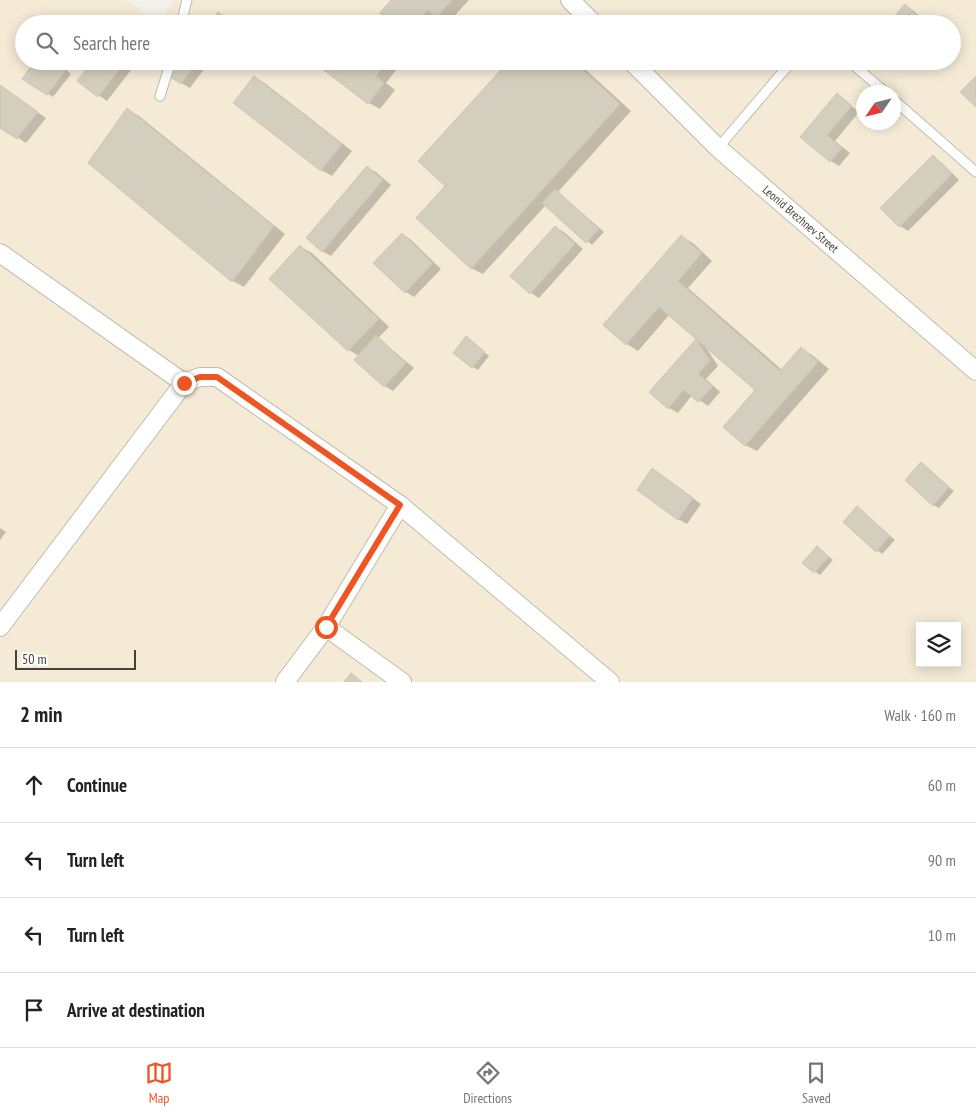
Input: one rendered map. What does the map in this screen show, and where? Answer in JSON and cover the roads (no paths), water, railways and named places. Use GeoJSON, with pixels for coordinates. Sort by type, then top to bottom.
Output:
{"type":"FeatureCollection","features":[{"type":"Feature","properties":{"kind":"street"},"geometry":{"type":"LineString","coordinates":[[570,0],[585,15]]}},
{"type":"Feature","properties":{"kind":"street","name":"Leonid Brezhnev Street"},"geometry":{"type":"LineString","coordinates":[[640,70],[718,148],[976,371]]}},
{"type":"Feature","properties":{"kind":"street"},"geometry":{"type":"LineString","coordinates":[[0,253],[184,383]]}},
{"type":"Feature","properties":{"kind":"street"},"geometry":{"type":"LineString","coordinates":[[0,627],[184,383],[200,377],[217,377],[400,505],[610,682]]}},
{"type":"Feature","properties":{"kind":"street"},"geometry":{"type":"LineString","coordinates":[[285,682],[326,627],[400,505]]}},
{"type":"Feature","properties":{"kind":"street"},"geometry":{"type":"LineString","coordinates":[[326,627],[402,682]]}},
{"type":"Feature","properties":{"kind":"lane"},"geometry":{"type":"LineString","coordinates":[[183,15],[187,0]]}},
{"type":"Feature","properties":{"kind":"lane"},"geometry":{"type":"LineString","coordinates":[[160,96],[168,70]]}},
{"type":"Feature","properties":{"kind":"lane"},"geometry":{"type":"LineString","coordinates":[[718,148],[784,70]]}},
{"type":"Feature","properties":{"kind":"lane"},"geometry":{"type":"LineString","coordinates":[[859,70],[876,85]]}},
{"type":"Feature","properties":{"kind":"lane"},"geometry":{"type":"LineString","coordinates":[[901,106],[976,172]]}}]}
